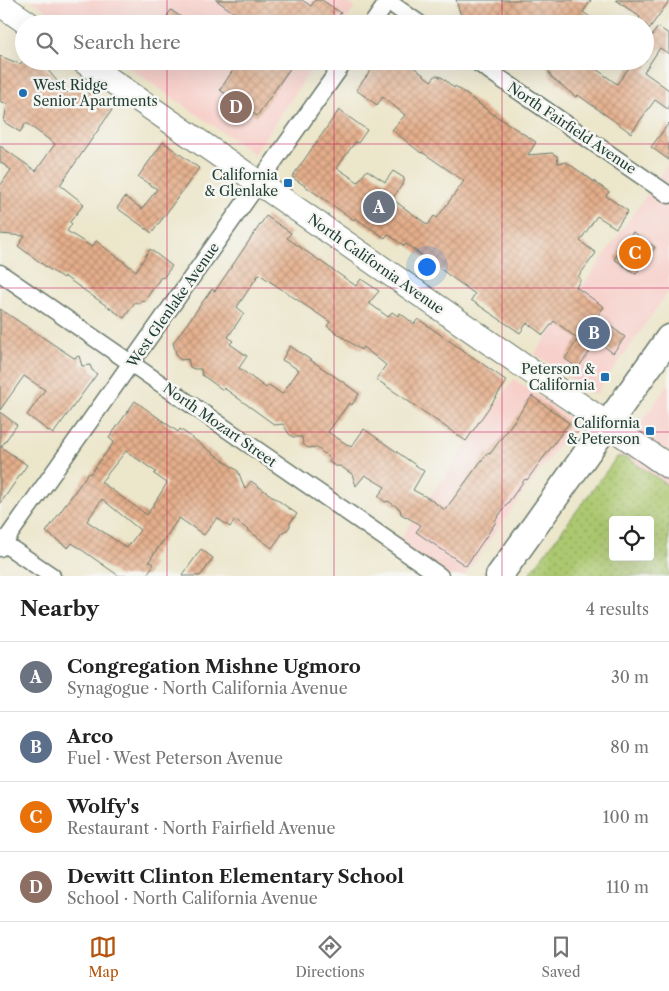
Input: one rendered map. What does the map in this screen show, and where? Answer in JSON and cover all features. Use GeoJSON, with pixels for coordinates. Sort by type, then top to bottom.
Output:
{"type":"FeatureCollection","features":[{"type":"Feature","properties":{"kind":"main road"},"geometry":{"type":"LineString","coordinates":[[0,4],[16,15]]}},
{"type":"Feature","properties":{"kind":"main road","name":"North California Avenue"},"geometry":{"type":"LineString","coordinates":[[96,70],[669,467]]}},
{"type":"Feature","properties":{"kind":"main road"},"geometry":{"type":"LineString","coordinates":[[498,576],[669,338]]}},
{"type":"Feature","properties":{"kind":"street"},"geometry":{"type":"LineString","coordinates":[[378,15],[387,0],[408,15]]}},
{"type":"Feature","properties":{"kind":"street","name":"West Glenlake Avenue"},"geometry":{"type":"LineString","coordinates":[[1,544],[340,70]]}},
{"type":"Feature","properties":{"kind":"street","name":"North Fairfield Avenue"},"geometry":{"type":"LineString","coordinates":[[488,70],[669,194]]}},
{"type":"Feature","properties":{"kind":"street","name":"North Mozart Street"},"geometry":{"type":"LineString","coordinates":[[0,273],[440,576]]}},
{"type":"Feature","properties":{"kind":"street"},"geometry":{"type":"LineString","coordinates":[[1,544],[52,576]]}},
{"type":"Feature","properties":{"kind":"shaded area"},"geometry":{"type":"Polygon","coordinates":[[[31,0],[344,0],[355,8],[350,15],[53,15],[31,0]]]}},
{"type":"Feature","properties":{"kind":"shaded area"},"geometry":{"type":"Polygon","coordinates":[[[133,70],[311,70],[254,154],[133,70]]]}},
{"type":"Feature","properties":{"kind":"shaded area"},"geometry":{"type":"Polygon","coordinates":[[[669,163],[669,291],[595,395],[535,354],[669,163]]]}},
{"type":"Feature","properties":{"kind":"shaded area"},"geometry":{"type":"Polygon","coordinates":[[[514,379],[575,422],[464,576],[448,576],[398,542],[514,379]]]}},
{"type":"Feature","properties":{"kind":"shaded area"},"geometry":{"type":"Polygon","coordinates":[[[669,383],[669,486],[629,459],[617,457],[669,383]]]}},
{"type":"Feature","properties":{"kind":"green space"},"geometry":{"type":"Polygon","coordinates":[[[617,457],[623,457],[629,459],[669,486],[669,576],[528,576],[617,457]]]}},
{"type":"Feature","properties":{"kind":"building"},"geometry":{"type":"Polygon","coordinates":[[[216,0],[302,0],[311,6],[315,0],[322,0],[341,13],[340,15],[237,15],[216,0]]]}},
{"type":"Feature","properties":{"kind":"building"},"geometry":{"type":"Polygon","coordinates":[[[456,0],[591,0],[583,12],[587,15],[461,15],[456,0]]]}},
{"type":"Feature","properties":{"kind":"building"},"geometry":{"type":"Polygon","coordinates":[[[616,0],[669,0],[654,22],[654,15],[637,15],[616,0]]]}},
{"type":"Feature","properties":{"kind":"building"},"geometry":{"type":"Polygon","coordinates":[[[171,10],[178,15],[168,15],[171,10]]]}},
{"type":"Feature","properties":{"kind":"building"},"geometry":{"type":"Polygon","coordinates":[[[658,27],[669,34],[669,54],[660,48],[654,57],[654,33],[658,27]]]}},
{"type":"Feature","properties":{"kind":"building"},"geometry":{"type":"Polygon","coordinates":[[[0,56],[15,62],[15,70],[48,70],[67,93],[74,83],[112,110],[60,185],[84,204],[70,222],[72,224],[67,231],[92,247],[96,241],[136,271],[150,249],[172,266],[163,278],[161,277],[144,302],[142,300],[139,304],[135,302],[124,318],[64,276],[63,278],[49,269],[18,246],[25,236],[0,234],[0,186],[11,170],[0,162],[0,146],[36,171],[55,144],[26,123],[20,132],[4,122],[7,104],[0,101],[0,56]]]}},
{"type":"Feature","properties":{"kind":"building"},"geometry":{"type":"Polygon","coordinates":[[[233,70],[289,70],[257,116],[220,90],[233,70]]]}},
{"type":"Feature","properties":{"kind":"building"},"geometry":{"type":"Polygon","coordinates":[[[371,70],[417,70],[431,81],[436,75],[443,78],[454,88],[455,86],[536,142],[528,155],[552,153],[557,156],[558,163],[566,162],[609,192],[606,196],[628,211],[616,228],[597,216],[580,241],[596,253],[578,277],[581,279],[576,287],[604,307],[597,316],[625,337],[613,353],[597,341],[578,368],[565,359],[578,339],[554,321],[543,335],[527,323],[520,333],[471,300],[475,294],[406,244],[404,246],[388,234],[385,238],[355,218],[354,220],[292,177],[339,110],[367,130],[358,143],[355,142],[337,168],[358,182],[367,170],[385,182],[393,171],[404,178],[404,182],[392,199],[428,225],[434,216],[437,218],[464,181],[421,153],[392,130],[405,115],[383,97],[377,105],[356,90],[371,70]]]}},
{"type":"Feature","properties":{"kind":"building"},"geometry":{"type":"Polygon","coordinates":[[[548,70],[597,70],[617,84],[627,70],[645,70],[644,72],[669,90],[669,110],[655,100],[631,133],[578,95],[576,97],[551,77],[548,70]]]}},
{"type":"Feature","properties":{"kind":"building"},"geometry":{"type":"Polygon","coordinates":[[[669,123],[669,160],[651,147],[669,123]]]}},
{"type":"Feature","properties":{"kind":"building"},"geometry":{"type":"Polygon","coordinates":[[[163,142],[199,168],[152,233],[117,208],[125,197],[142,209],[157,189],[138,177],[163,142]]]}},
{"type":"Feature","properties":{"kind":"building"},"geometry":{"type":"Polygon","coordinates":[[[266,216],[291,233],[287,238],[356,286],[361,279],[379,291],[369,303],[388,317],[392,312],[398,316],[400,313],[414,324],[418,319],[507,381],[466,441],[376,379],[386,365],[363,347],[361,350],[327,326],[330,322],[259,274],[237,307],[244,313],[228,337],[233,341],[230,344],[247,356],[239,368],[266,388],[269,385],[282,394],[299,370],[282,360],[290,346],[343,382],[359,394],[352,405],[349,403],[328,432],[351,447],[364,429],[424,471],[413,490],[445,510],[487,453],[490,454],[532,396],[569,423],[527,480],[525,479],[466,566],[416,532],[421,525],[401,514],[400,509],[388,501],[385,502],[378,496],[385,487],[365,475],[356,486],[352,474],[340,466],[335,466],[329,462],[331,459],[316,447],[308,448],[303,444],[302,437],[293,437],[283,424],[275,425],[224,388],[223,390],[202,375],[201,369],[190,367],[188,359],[181,360],[177,357],[173,343],[212,289],[215,291],[266,216]]]}},
{"type":"Feature","properties":{"kind":"building"},"geometry":{"type":"Polygon","coordinates":[[[633,232],[655,247],[636,274],[614,259],[633,232]]]}},
{"type":"Feature","properties":{"kind":"building"},"geometry":{"type":"Polygon","coordinates":[[[0,309],[74,358],[79,356],[82,366],[90,365],[97,374],[53,434],[27,415],[45,390],[24,376],[0,410],[0,309]]]}},
{"type":"Feature","properties":{"kind":"building"},"geometry":{"type":"Polygon","coordinates":[[[135,401],[178,432],[180,429],[238,471],[245,489],[251,481],[297,514],[272,548],[235,520],[230,527],[217,518],[204,535],[179,518],[149,561],[154,564],[146,576],[119,576],[72,543],[68,548],[46,532],[88,473],[90,474],[114,442],[109,438],[135,401]],[[126,451],[101,482],[147,515],[167,483],[154,474],[156,472],[126,451]],[[102,499],[87,521],[127,548],[140,530],[102,499]]]}},
{"type":"Feature","properties":{"kind":"building"},"geometry":{"type":"Polygon","coordinates":[[[0,412],[17,425],[1,447],[27,465],[0,504],[0,412]]]}},
{"type":"Feature","properties":{"kind":"building"},"geometry":{"type":"Polygon","coordinates":[[[201,549],[213,558],[205,570],[200,576],[182,576],[201,549]]]}},
{"type":"Feature","properties":{"kind":"place","name":"West Ridge Senior Apartments"},"geometry":{"type":"Point","coordinates":[23,93]}},
{"type":"Feature","properties":{"kind":"place","name":"Dewitt Clinton Elementary School"},"geometry":{"type":"Point","coordinates":[236,107]}},
{"type":"Feature","properties":{"kind":"place","name":"California & Glenlake"},"geometry":{"type":"Point","coordinates":[288,183]}},
{"type":"Feature","properties":{"kind":"place","name":"Congregation Mishne Ugmoro"},"geometry":{"type":"Point","coordinates":[379,207]}},
{"type":"Feature","properties":{"kind":"place","name":"Wolfy's"},"geometry":{"type":"Point","coordinates":[635,253]}},
{"type":"Feature","properties":{"kind":"place","name":"Arco"},"geometry":{"type":"Point","coordinates":[594,333]}},
{"type":"Feature","properties":{"kind":"place","name":"Peterson & California"},"geometry":{"type":"Point","coordinates":[605,377]}},
{"type":"Feature","properties":{"kind":"place","name":"California & Peterson"},"geometry":{"type":"Point","coordinates":[650,431]}}]}
